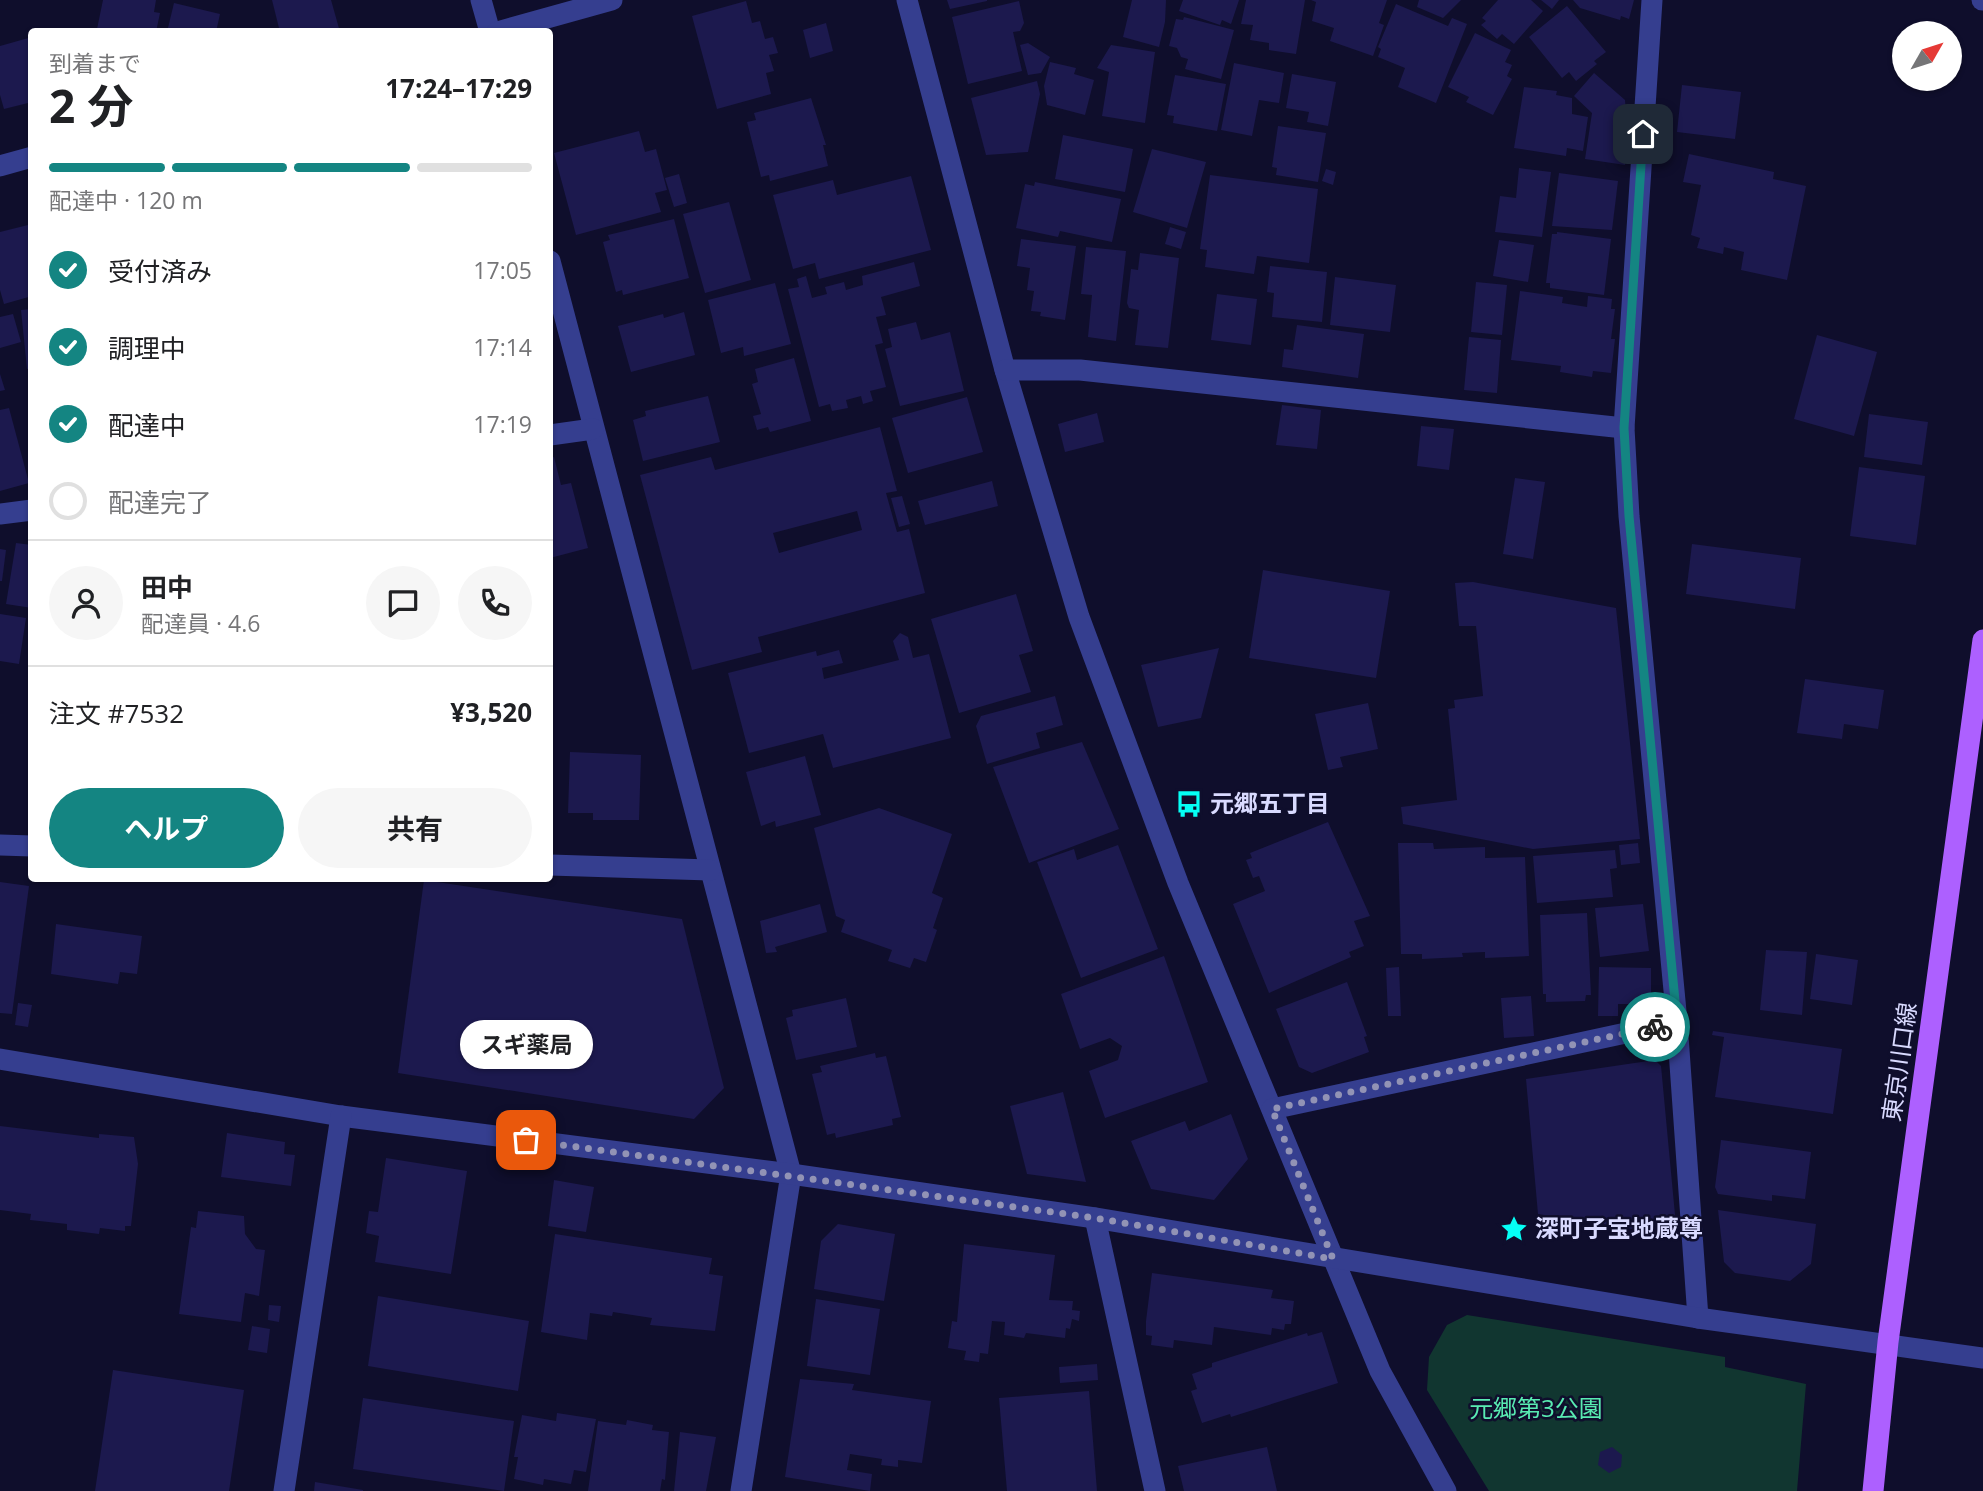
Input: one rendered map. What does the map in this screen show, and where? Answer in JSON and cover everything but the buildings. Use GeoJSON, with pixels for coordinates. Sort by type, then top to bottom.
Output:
{"type":"FeatureCollection","features":[{"type":"Feature","properties":{"kind":"main road","name":"東京川口線"},"geometry":{"type":"LineString","coordinates":[[1873,1491],[1888,1342],[1983,640]]}},
{"type":"Feature","properties":{"kind":"street"},"geometry":{"type":"LineString","coordinates":[[481,0],[489,28]]}},
{"type":"Feature","properties":{"kind":"street"},"geometry":{"type":"LineString","coordinates":[[511,28],[612,0]]}},
{"type":"Feature","properties":{"kind":"street"},"geometry":{"type":"LineString","coordinates":[[907,0],[1004,370],[1079,617],[1178,883],[1380,1371],[1446,1491]]}},
{"type":"Feature","properties":{"kind":"street"},"geometry":{"type":"LineString","coordinates":[[1652,0],[1624,428],[1629,516],[1677,1022],[1698,1318]]}},
{"type":"Feature","properties":{"kind":"street"},"geometry":{"type":"LineString","coordinates":[[0,166],[28,158]]}},
{"type":"Feature","properties":{"kind":"street"},"geometry":{"type":"LineString","coordinates":[[553,273],[790,1174],[741,1491]]}},
{"type":"Feature","properties":{"kind":"street"},"geometry":{"type":"LineString","coordinates":[[1004,370],[1080,370],[1624,428]]}},
{"type":"Feature","properties":{"kind":"street"},"geometry":{"type":"LineString","coordinates":[[553,435],[593,429]]}},
{"type":"Feature","properties":{"kind":"street"},"geometry":{"type":"LineString","coordinates":[[0,514],[28,510]]}},
{"type":"Feature","properties":{"kind":"street"},"geometry":{"type":"LineString","coordinates":[[0,845],[28,846]]}},
{"type":"Feature","properties":{"kind":"street"},"geometry":{"type":"LineString","coordinates":[[553,864],[710,870]]}},
{"type":"Feature","properties":{"kind":"street"},"geometry":{"type":"LineString","coordinates":[[1272,1109],[1677,1022]]}},
{"type":"Feature","properties":{"kind":"street"},"geometry":{"type":"LineString","coordinates":[[0,1059],[341,1116],[790,1174],[1095,1218],[1698,1318],[1888,1342],[1983,1358]]}},
{"type":"Feature","properties":{"kind":"street"},"geometry":{"type":"LineString","coordinates":[[284,1491],[341,1116]]}},
{"type":"Feature","properties":{"kind":"street"},"geometry":{"type":"LineString","coordinates":[[1095,1218],[1155,1491]]}},
{"type":"Feature","properties":{"kind":"green space","name":"元郷第3公園"},"geometry":{"type":"Polygon","coordinates":[[[1467,1315],[1725,1357],[1725,1367],[1806,1384],[1797,1491],[1489,1491],[1427,1390],[1429,1357],[1447,1325],[1467,1315]]]}},
{"type":"Feature","properties":{"kind":"way so far"},"geometry":{"type":"LineString","coordinates":[[526,1140],[790,1174],[1095,1218],[1333,1259],[1272,1109],[1655,1027]]}},
{"type":"Feature","properties":{"kind":"place","name":"元郷五丁目"},"geometry":{"type":"Point","coordinates":[1189,804]}},
{"type":"Feature","properties":{"kind":"place","name":"スギ薬局"},"geometry":{"type":"Point","coordinates":[526,1140]}},
{"type":"Feature","properties":{"kind":"place","name":"深町子宝地蔵尊"},"geometry":{"type":"Point","coordinates":[1514,1229]}},
{"type":"Feature","properties":{"kind":"route"},"geometry":{"type":"LineString","coordinates":[[1643,134],[1624,428],[1629,516],[1677,1022],[1655,1027]]}}]}
